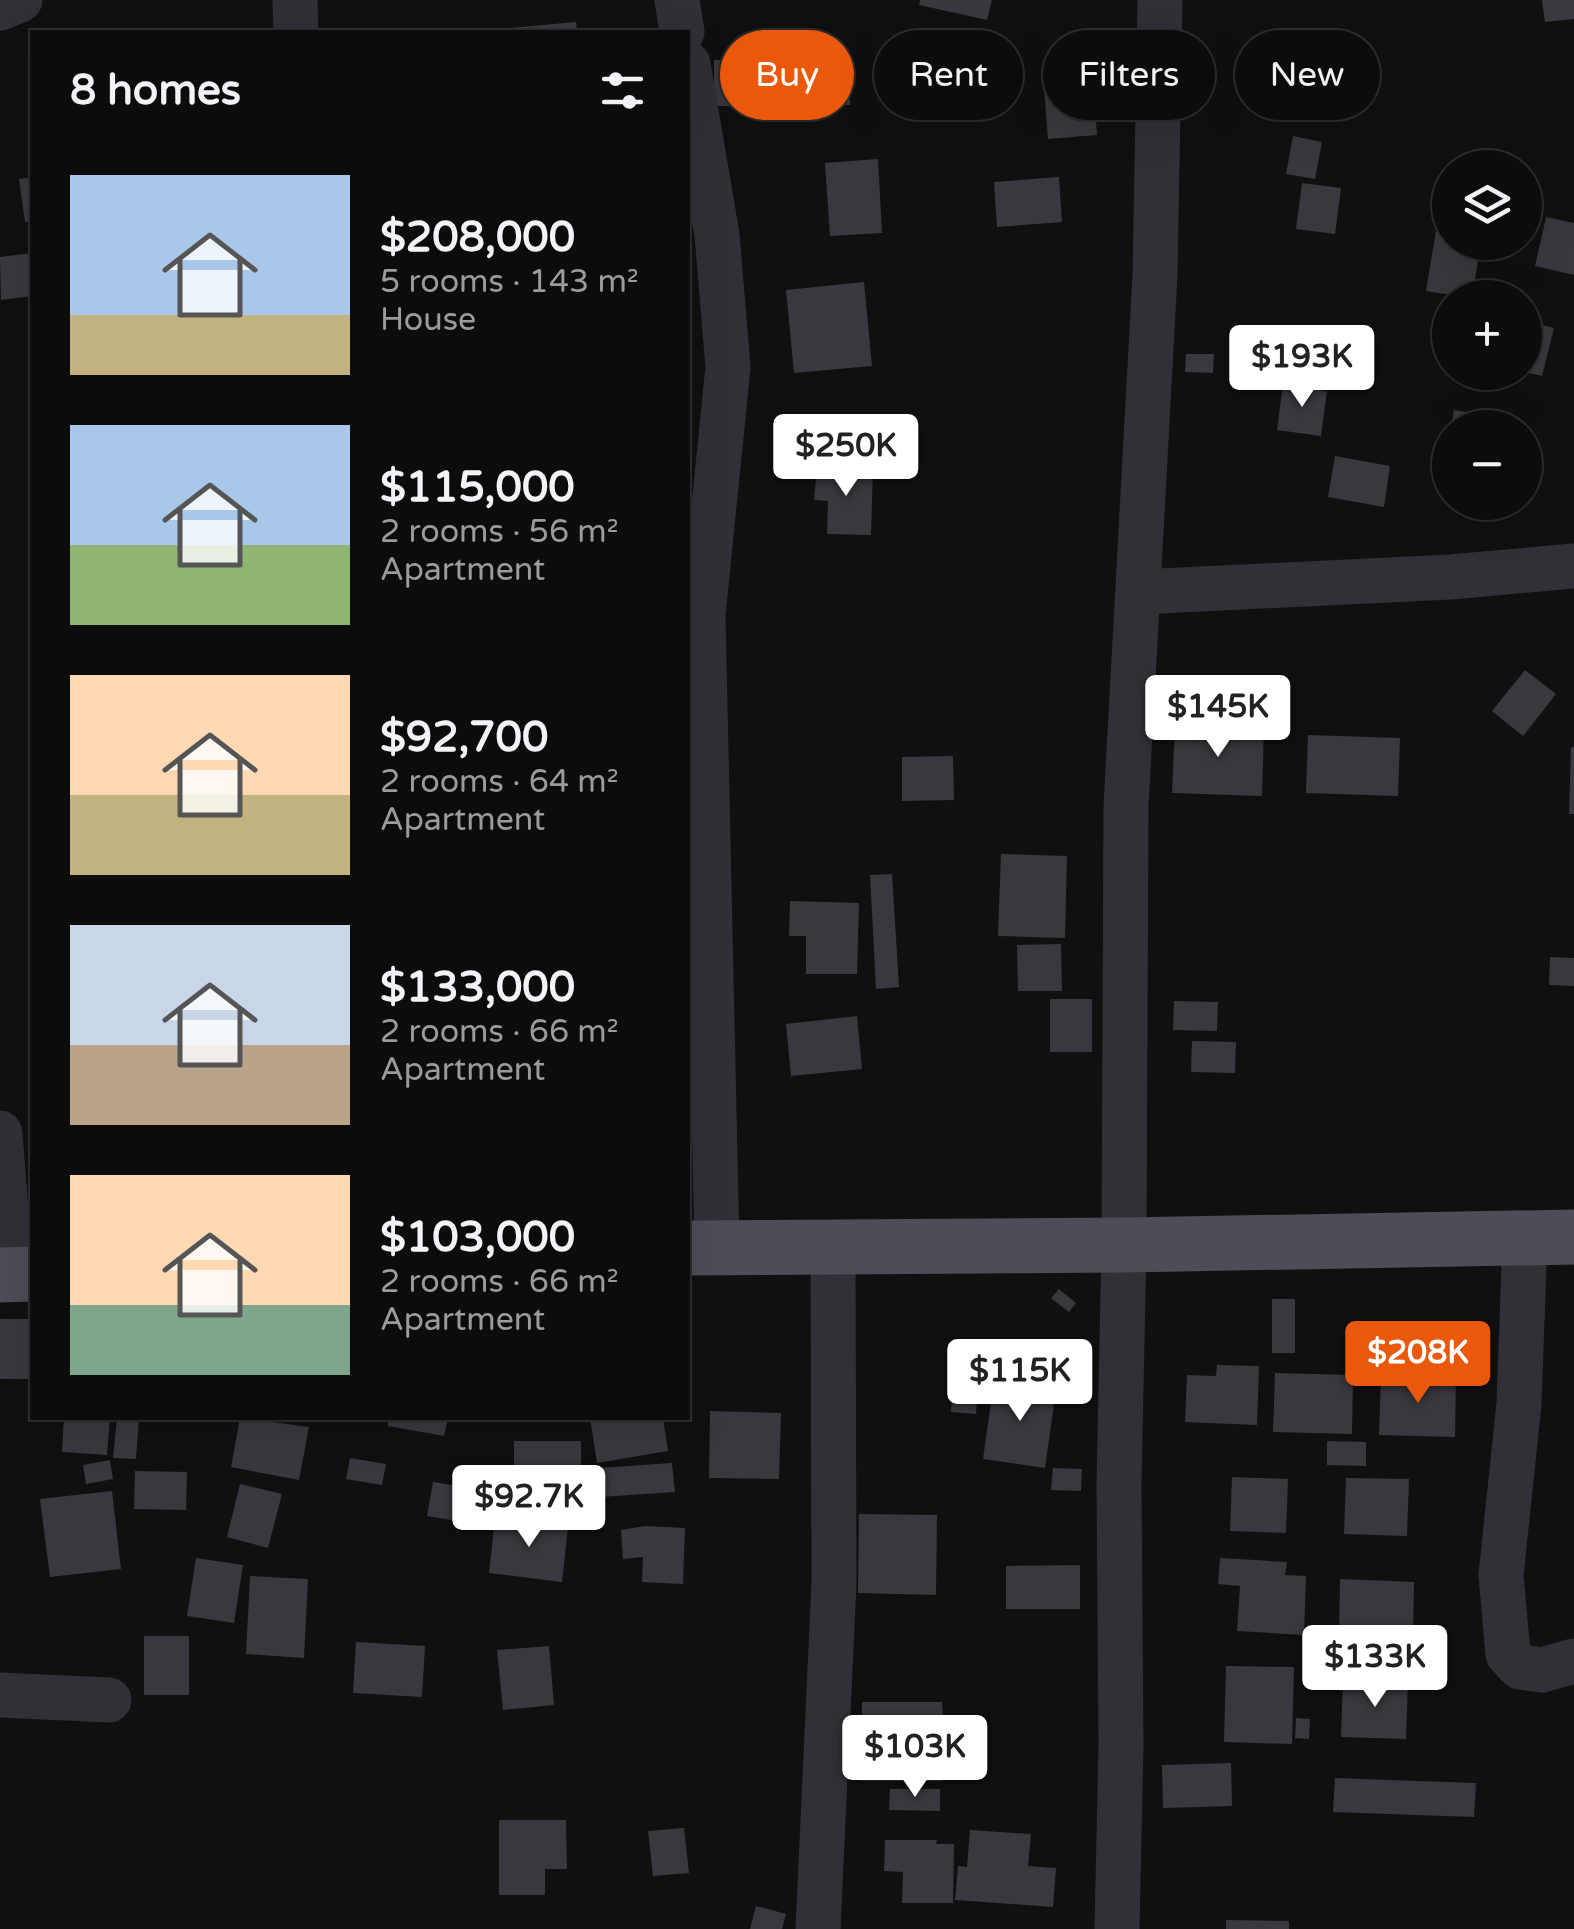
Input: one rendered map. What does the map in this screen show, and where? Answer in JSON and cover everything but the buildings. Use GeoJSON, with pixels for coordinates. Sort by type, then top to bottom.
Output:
{"type":"FeatureCollection","features":[{"type":"Feature","properties":{"kind":"main road"},"geometry":{"type":"LineString","coordinates":[[702,1248],[1124,1246],[1550,1237]]}},
{"type":"Feature","properties":{"kind":"street"},"geometry":{"type":"LineString","coordinates":[[0,8],[20,0]]}},
{"type":"Feature","properties":{"kind":"street"},"geometry":{"type":"LineString","coordinates":[[295,0],[296,30]]}},
{"type":"Feature","properties":{"kind":"street"},"geometry":{"type":"LineString","coordinates":[[677,0],[682,30]]}},
{"type":"Feature","properties":{"kind":"street"},"geometry":{"type":"LineString","coordinates":[[1117,1929],[1126,806],[1155,275],[1160,0]]}},
{"type":"Feature","properties":{"kind":"street"},"geometry":{"type":"LineString","coordinates":[[690,76],[717,235],[728,367],[703,615],[702,1248]]}},
{"type":"Feature","properties":{"kind":"street"},"geometry":{"type":"LineString","coordinates":[[1139,592],[1450,577],[1574,566]]}},
{"type":"Feature","properties":{"kind":"street"},"geometry":{"type":"LineString","coordinates":[[0,1133],[15,1275]]}},
{"type":"Feature","properties":{"kind":"street"},"geometry":{"type":"LineString","coordinates":[[1550,1237],[1519,1404],[1501,1576],[1508,1654],[1520,1667],[1542,1670],[1574,1661]]}},
{"type":"Feature","properties":{"kind":"street"},"geometry":{"type":"LineString","coordinates":[[818,1929],[834,1582],[833,1245]]}},
{"type":"Feature","properties":{"kind":"street"},"geometry":{"type":"LineString","coordinates":[[0,1695],[109,1700]]}}]}
